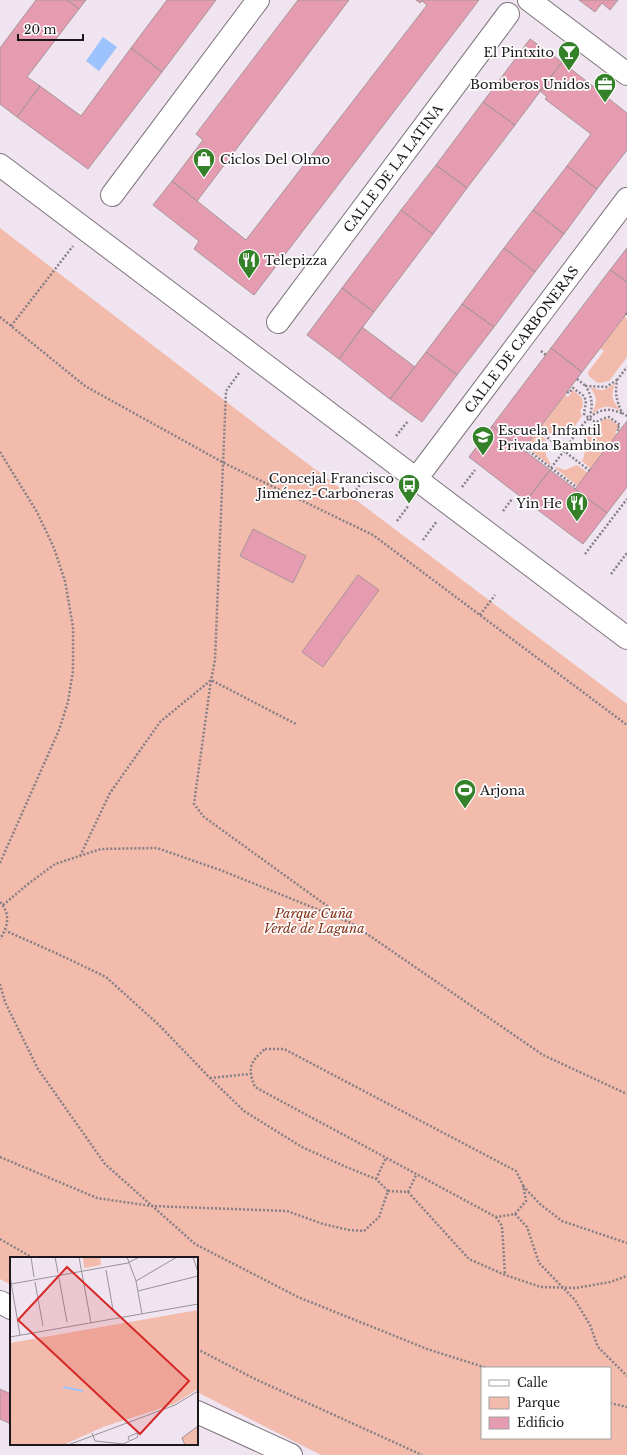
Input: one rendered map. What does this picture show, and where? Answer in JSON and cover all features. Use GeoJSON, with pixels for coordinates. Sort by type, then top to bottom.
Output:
{"type":"FeatureCollection","features":[{"type":"Feature","properties":{"kind":"street"},"geometry":{"type":"LineString","coordinates":[[112,195],[258,0]]}},
{"type":"Feature","properties":{"kind":"street"},"geometry":{"type":"LineString","coordinates":[[529,0],[627,74]]}},
{"type":"Feature","properties":{"kind":"street","name":"CALLE DE LA LATINA"},"geometry":{"type":"LineString","coordinates":[[278,322],[508,14]]}},
{"type":"Feature","properties":{"kind":"street"},"geometry":{"type":"LineString","coordinates":[[0,165],[627,638]]}},
{"type":"Feature","properties":{"kind":"street","name":"CALLE DE CARBONERAS"},"geometry":{"type":"LineString","coordinates":[[416,479],[627,199]]}},
{"type":"Feature","properties":{"kind":"street"},"geometry":{"type":"LineString","coordinates":[[0,1302],[10,1307]]}},
{"type":"Feature","properties":{"kind":"street"},"geometry":{"type":"LineString","coordinates":[[198,1412],[291,1455]]}},
{"type":"Feature","properties":{"kind":"path"},"geometry":{"type":"LineString","coordinates":[[11,326],[74,244]]}},
{"type":"Feature","properties":{"kind":"path"},"geometry":{"type":"LineString","coordinates":[[0,317],[85,386],[224,463],[372,535],[627,725]]}},
{"type":"Feature","properties":{"kind":"path"},"geometry":{"type":"LineString","coordinates":[[541,351],[546,355]]}},
{"type":"Feature","properties":{"kind":"path"},"geometry":{"type":"LineString","coordinates":[[586,386],[606,387],[617,380],[627,367]]}},
{"type":"Feature","properties":{"kind":"path"},"geometry":{"type":"LineString","coordinates":[[240,372],[226,391],[216,660],[194,804],[204,817],[351,923],[543,1055],[627,1094]]}},
{"type":"Feature","properties":{"kind":"path"},"geometry":{"type":"LineString","coordinates":[[551,468],[589,417],[593,404],[586,386],[577,379]]}},
{"type":"Feature","properties":{"kind":"path"},"geometry":{"type":"LineString","coordinates":[[617,380],[615,393],[622,413]]}},
{"type":"Feature","properties":{"kind":"path"},"geometry":{"type":"LineString","coordinates":[[567,392],[569,393],[573,388],[584,396],[586,401],[584,414],[594,422],[598,422],[603,418],[609,417],[620,425],[617,429],[620,431]]}},
{"type":"Feature","properties":{"kind":"path"},"geometry":{"type":"LineString","coordinates":[[589,417],[602,410],[608,409],[627,416]]}},
{"type":"Feature","properties":{"kind":"path"},"geometry":{"type":"LineString","coordinates":[[394,439],[408,421]]}},
{"type":"Feature","properties":{"kind":"path"},"geometry":{"type":"LineString","coordinates":[[538,430],[590,471]]}},
{"type":"Feature","properties":{"kind":"path"},"geometry":{"type":"LineString","coordinates":[[526,452],[528,450],[575,486],[574,488]]}},
{"type":"Feature","properties":{"kind":"path"},"geometry":{"type":"LineString","coordinates":[[0,452],[38,512],[54,548],[65,581],[73,627],[73,671],[68,702],[59,730],[0,863]]}},
{"type":"Feature","properties":{"kind":"path"},"geometry":{"type":"LineString","coordinates":[[356,490],[370,470]]}},
{"type":"Feature","properties":{"kind":"path"},"geometry":{"type":"LineString","coordinates":[[460,489],[475,470]]}},
{"type":"Feature","properties":{"kind":"path"},"geometry":{"type":"LineString","coordinates":[[503,511],[512,499]]}},
{"type":"Feature","properties":{"kind":"path"},"geometry":{"type":"LineString","coordinates":[[585,554],[627,499]]}},
{"type":"Feature","properties":{"kind":"path"},"geometry":{"type":"LineString","coordinates":[[397,521],[409,505]]}},
{"type":"Feature","properties":{"kind":"path"},"geometry":{"type":"LineString","coordinates":[[423,540],[437,521]]}},
{"type":"Feature","properties":{"kind":"path"},"geometry":{"type":"LineString","coordinates":[[611,574],[627,553]]}},
{"type":"Feature","properties":{"kind":"path"},"geometry":{"type":"LineString","coordinates":[[480,615],[495,595]]}},
{"type":"Feature","properties":{"kind":"path"},"geometry":{"type":"LineString","coordinates":[[212,680],[296,724]]}},
{"type":"Feature","properties":{"kind":"path"},"geometry":{"type":"LineString","coordinates":[[80,856],[110,793],[160,722],[212,680]]}},
{"type":"Feature","properties":{"kind":"path"},"geometry":{"type":"LineString","coordinates":[[3,905],[55,864],[101,849],[157,848],[223,871],[351,923]]}},
{"type":"Feature","properties":{"kind":"path"},"geometry":{"type":"LineString","coordinates":[[0,902],[7,913],[8,922],[6,930],[0,939]]}},
{"type":"Feature","properties":{"kind":"path"},"geometry":{"type":"LineString","coordinates":[[6,930],[106,977],[159,1025],[244,1111],[302,1146],[376,1179],[388,1191],[408,1192],[469,1260],[505,1275],[541,1287],[576,1288],[610,1282],[627,1276]]}},
{"type":"Feature","properties":{"kind":"path"},"geometry":{"type":"LineString","coordinates":[[0,984],[5,1002],[38,1069],[106,1164],[195,1244],[298,1297],[427,1349],[484,1367]]}},
{"type":"Feature","properties":{"kind":"path"},"geometry":{"type":"LineString","coordinates":[[496,1217],[515,1214],[526,1201],[523,1186],[516,1171],[284,1049],[266,1049],[254,1059],[250,1074],[255,1087],[496,1217],[502,1226],[505,1275]]}},
{"type":"Feature","properties":{"kind":"path"},"geometry":{"type":"LineString","coordinates":[[210,1078],[250,1074]]}},
{"type":"Feature","properties":{"kind":"path"},"geometry":{"type":"LineString","coordinates":[[0,1156],[97,1198],[151,1206],[287,1211],[323,1224],[349,1230],[364,1230],[379,1217],[388,1191]]}},
{"type":"Feature","properties":{"kind":"path"},"geometry":{"type":"LineString","coordinates":[[376,1179],[386,1158]]}},
{"type":"Feature","properties":{"kind":"path"},"geometry":{"type":"LineString","coordinates":[[408,1192],[416,1174]]}},
{"type":"Feature","properties":{"kind":"path"},"geometry":{"type":"LineString","coordinates":[[523,1186],[540,1204],[562,1221],[627,1243]]}},
{"type":"Feature","properties":{"kind":"path"},"geometry":{"type":"LineString","coordinates":[[515,1214],[527,1227],[539,1263],[575,1300],[590,1325],[598,1347],[627,1376]]}},
{"type":"Feature","properties":{"kind":"path"},"geometry":{"type":"LineString","coordinates":[[0,1239],[31,1257]]}},
{"type":"Feature","properties":{"kind":"path"},"geometry":{"type":"LineString","coordinates":[[198,1350],[255,1379],[422,1455]]}},
{"type":"Feature","properties":{"kind":"path"},"geometry":{"type":"LineString","coordinates":[[611,1403],[627,1407]]}},
{"type":"Feature","properties":{"kind":"green space","name":"Parque Cuña Verde de Laguna"},"geometry":{"type":"Polygon","coordinates":[[[0,228],[263,430],[627,704],[627,1455],[321,1455],[198,1393],[198,1257],[10,1257],[10,1284],[0,1279],[0,228]]]}},
{"type":"Feature","properties":{"kind":"green space"},"geometry":{"type":"Polygon","coordinates":[[[625,316],[627,320],[627,357],[609,381],[600,383],[596,382],[589,376],[588,372],[604,351],[600,348],[625,316]]]}},
{"type":"Feature","properties":{"kind":"green space"},"geometry":{"type":"Polygon","coordinates":[[[615,383],[613,397],[620,410],[611,407],[602,407],[592,414],[596,400],[590,387],[598,390],[604,390],[615,383]]]}},
{"type":"Feature","properties":{"kind":"green space"},"geometry":{"type":"Polygon","coordinates":[[[573,390],[582,398],[583,406],[580,411],[582,416],[572,430],[558,432],[551,436],[541,427],[565,395],[568,397],[573,390]]]}},
{"type":"Feature","properties":{"kind":"green space"},"geometry":{"type":"Polygon","coordinates":[[[604,419],[609,419],[619,426],[615,432],[617,434],[591,469],[582,461],[585,450],[582,439],[593,424],[597,425],[604,419]]]}},
{"type":"Feature","properties":{"kind":"green space"},"geometry":{"type":"Polygon","coordinates":[[[537,432],[546,440],[545,447],[547,458],[551,464],[550,465],[526,447],[537,432]]]}},
{"type":"Feature","properties":{"kind":"green space"},"geometry":{"type":"Polygon","coordinates":[[[577,465],[588,473],[578,486],[555,468],[565,470],[577,465]]]}},
{"type":"Feature","properties":{"kind":"water"},"geometry":{"type":"Polygon","coordinates":[[[103,37],[117,47],[99,71],[86,61],[103,37]]]}},
{"type":"Feature","properties":{"kind":"building"},"geometry":{"type":"Polygon","coordinates":[[[36,0],[67,0],[79,9],[27,77],[40,86],[17,117],[0,104],[0,48],[36,0]]]}},
{"type":"Feature","properties":{"kind":"building"},"geometry":{"type":"Polygon","coordinates":[[[67,0],[86,0],[79,9],[67,0]]]}},
{"type":"Feature","properties":{"kind":"building"},"geometry":{"type":"Polygon","coordinates":[[[167,0],[216,0],[162,72],[131,48],[167,0]]]}},
{"type":"Feature","properties":{"kind":"building"},"geometry":{"type":"Polygon","coordinates":[[[298,0],[349,0],[197,201],[172,181],[203,140],[196,134],[298,0]]]}},
{"type":"Feature","properties":{"kind":"building"},"geometry":{"type":"Polygon","coordinates":[[[416,0],[479,0],[254,295],[194,249],[199,241],[153,205],[172,181],[246,240],[427,5],[422,1],[420,3],[416,0]]]}},
{"type":"Feature","properties":{"kind":"building"},"geometry":{"type":"Polygon","coordinates":[[[579,0],[618,0],[610,10],[602,3],[595,12],[579,0]]]}},
{"type":"Feature","properties":{"kind":"building"},"geometry":{"type":"Polygon","coordinates":[[[530,39],[562,62],[515,125],[483,102],[530,39]]]}},
{"type":"Feature","properties":{"kind":"building"},"geometry":{"type":"Polygon","coordinates":[[[131,48],[162,72],[88,169],[17,117],[40,86],[81,116],[131,48]]]}},
{"type":"Feature","properties":{"kind":"building"},"geometry":{"type":"Polygon","coordinates":[[[562,62],[627,113],[627,150],[597,189],[567,166],[591,134],[545,99],[547,97],[540,91],[562,62]]]}},
{"type":"Feature","properties":{"kind":"building"},"geometry":{"type":"Polygon","coordinates":[[[483,102],[515,125],[467,188],[436,165],[483,102]]]}},
{"type":"Feature","properties":{"kind":"building"},"geometry":{"type":"Polygon","coordinates":[[[436,165],[467,188],[433,234],[401,210],[436,165]]]}},
{"type":"Feature","properties":{"kind":"building"},"geometry":{"type":"Polygon","coordinates":[[[567,166],[597,189],[564,234],[533,210],[567,166]]]}},
{"type":"Feature","properties":{"kind":"building"},"geometry":{"type":"Polygon","coordinates":[[[401,210],[433,234],[374,312],[342,288],[401,210]]]}},
{"type":"Feature","properties":{"kind":"building"},"geometry":{"type":"Polygon","coordinates":[[[533,210],[564,234],[535,272],[504,248],[533,210]]]}},
{"type":"Feature","properties":{"kind":"building"},"geometry":{"type":"Polygon","coordinates":[[[504,248],[535,272],[494,327],[462,304],[504,248]]]}},
{"type":"Feature","properties":{"kind":"building"},"geometry":{"type":"Polygon","coordinates":[[[627,248],[627,282],[610,270],[627,248]]]}},
{"type":"Feature","properties":{"kind":"building"},"geometry":{"type":"Polygon","coordinates":[[[610,270],[627,282],[627,313],[582,372],[551,348],[610,270]]]}},
{"type":"Feature","properties":{"kind":"building"},"geometry":{"type":"Polygon","coordinates":[[[342,288],[374,312],[339,359],[307,335],[342,288]]]}},
{"type":"Feature","properties":{"kind":"building"},"geometry":{"type":"Polygon","coordinates":[[[462,304],[494,327],[457,375],[426,352],[462,304]]]}},
{"type":"Feature","properties":{"kind":"building"},"geometry":{"type":"Polygon","coordinates":[[[362,327],[415,367],[390,399],[339,359],[362,327]]]}},
{"type":"Feature","properties":{"kind":"building"},"geometry":{"type":"Polygon","coordinates":[[[551,348],[582,372],[523,450],[492,426],[551,348]]]}},
{"type":"Feature","properties":{"kind":"building"},"geometry":{"type":"Polygon","coordinates":[[[426,352],[457,375],[422,422],[390,399],[426,352]]]}},
{"type":"Feature","properties":{"kind":"building"},"geometry":{"type":"Polygon","coordinates":[[[627,421],[627,487],[607,513],[575,489],[627,421]]]}},
{"type":"Feature","properties":{"kind":"building"},"geometry":{"type":"Polygon","coordinates":[[[492,426],[550,470],[526,501],[469,457],[492,426]]]}},
{"type":"Feature","properties":{"kind":"building"},"geometry":{"type":"Polygon","coordinates":[[[550,470],[607,513],[583,544],[526,501],[550,470]]]}},
{"type":"Feature","properties":{"kind":"building"},"geometry":{"type":"Polygon","coordinates":[[[253,529],[306,556],[293,583],[240,556],[253,529]]]}},
{"type":"Feature","properties":{"kind":"building"},"geometry":{"type":"Polygon","coordinates":[[[358,575],[379,590],[323,667],[302,652],[358,575]]]}},
{"type":"Feature","properties":{"kind":"building"},"geometry":{"type":"Polygon","coordinates":[[[0,1389],[10,1394],[10,1424],[0,1419],[0,1389]]]}},
{"type":"Feature","properties":{"kind":"place","name":"El Pintxito"},"geometry":{"type":"Point","coordinates":[569,72]}},
{"type":"Feature","properties":{"kind":"place","name":"Bomberos Unidos"},"geometry":{"type":"Point","coordinates":[605,104]}},
{"type":"Feature","properties":{"kind":"place","name":"Ciclos Del Olmo"},"geometry":{"type":"Point","coordinates":[204,178]}},
{"type":"Feature","properties":{"kind":"place","name":"Telepizza"},"geometry":{"type":"Point","coordinates":[249,280]}},
{"type":"Feature","properties":{"kind":"place","name":"Escuela Infantil Privada Bambinos"},"geometry":{"type":"Point","coordinates":[483,456]}},
{"type":"Feature","properties":{"kind":"place","name":"Concejal Francisco Jiménez-Carboneras"},"geometry":{"type":"Point","coordinates":[409,504]}},
{"type":"Feature","properties":{"kind":"place","name":"Yin He"},"geometry":{"type":"Point","coordinates":[577,522]}},
{"type":"Feature","properties":{"kind":"place","name":"Arjona"},"geometry":{"type":"Point","coordinates":[465,810]}}]}
